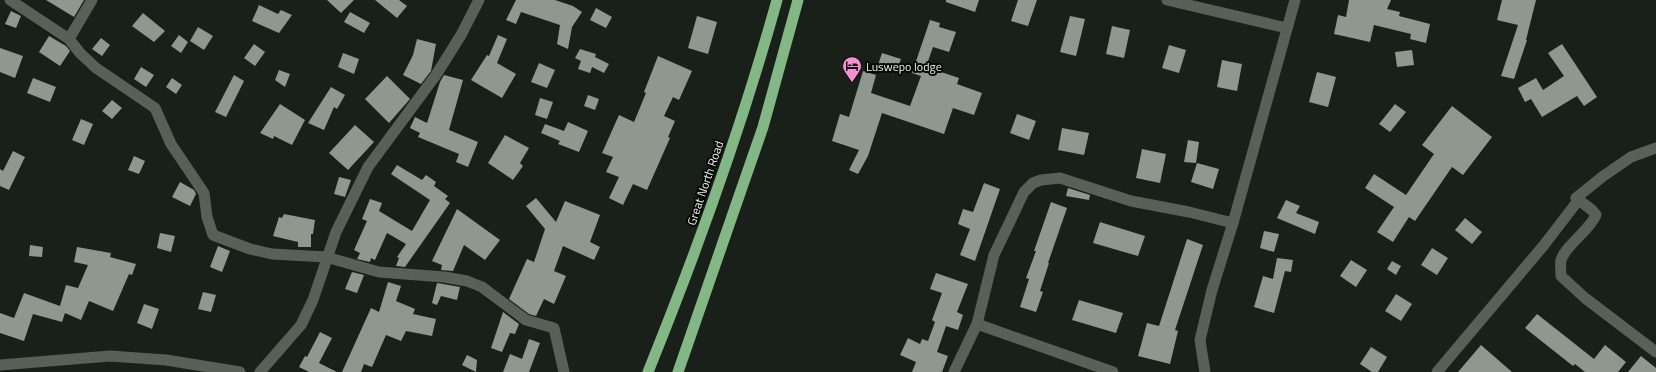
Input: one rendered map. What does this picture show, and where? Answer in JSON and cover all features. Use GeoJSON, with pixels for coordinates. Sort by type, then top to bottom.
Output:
{"type":"FeatureCollection","features":[{"type":"Feature","properties":{"kind":"highway","name":"Great North Road"},"geometry":{"type":"LineString","coordinates":[[648,372],[681,291],[742,116],[777,0]]}},
{"type":"Feature","properties":{"kind":"highway"},"geometry":{"type":"LineString","coordinates":[[678,372],[762,127],[798,0]]}},
{"type":"Feature","properties":{"kind":"street"},"geometry":{"type":"LineString","coordinates":[[10,0],[69,39],[80,53],[96,68],[155,108],[170,144],[204,193],[207,217],[213,235],[243,246],[272,254],[326,257],[379,272],[444,277],[467,281],[482,287],[526,320],[554,328],[564,372]]}},
{"type":"Feature","properties":{"kind":"street"},"geometry":{"type":"LineString","coordinates":[[69,39],[92,0]]}},
{"type":"Feature","properties":{"kind":"street"},"geometry":{"type":"LineString","coordinates":[[260,372],[301,325],[313,300],[326,257],[336,232],[368,167],[436,75],[461,35],[479,0]]}},
{"type":"Feature","properties":{"kind":"street"},"geometry":{"type":"LineString","coordinates":[[1167,0],[1287,28]]}},
{"type":"Feature","properties":{"kind":"street"},"geometry":{"type":"LineString","coordinates":[[1205,372],[1200,340],[1212,290],[1233,223],[1295,0]]}},
{"type":"Feature","properties":{"kind":"street"},"geometry":{"type":"LineString","coordinates":[[1436,372],[1544,245],[1577,202],[1576,198],[1602,177],[1631,157],[1656,148]]}},
{"type":"Feature","properties":{"kind":"street"},"geometry":{"type":"LineString","coordinates":[[954,372],[977,324],[994,255],[1008,222],[1024,192],[1033,183],[1041,180],[1060,178],[1131,201],[1189,212],[1233,223]]}},
{"type":"Feature","properties":{"kind":"street"},"geometry":{"type":"LineString","coordinates":[[1576,198],[1592,210],[1596,215],[1594,221],[1561,260],[1561,276],[1585,298],[1656,352]]}},
{"type":"Feature","properties":{"kind":"street"},"geometry":{"type":"LineString","coordinates":[[977,324],[1113,372]]}},
{"type":"Feature","properties":{"kind":"street"},"geometry":{"type":"LineString","coordinates":[[0,365],[110,356],[166,360],[240,372]]}},
{"type":"Feature","properties":{"kind":"building"},"geometry":{"type":"Polygon","coordinates":[[[46,0],[84,0],[74,17],[46,0]]]}},
{"type":"Feature","properties":{"kind":"building"},"geometry":{"type":"Polygon","coordinates":[[[327,0],[354,0],[341,13],[327,0]]]}},
{"type":"Feature","properties":{"kind":"building"},"geometry":{"type":"Polygon","coordinates":[[[375,0],[399,0],[407,6],[397,18],[375,0]]]}},
{"type":"Feature","properties":{"kind":"building"},"geometry":{"type":"Polygon","coordinates":[[[516,0],[555,0],[573,6],[582,12],[572,27],[568,49],[557,44],[560,25],[521,12],[516,24],[506,20],[516,0]]]}},
{"type":"Feature","properties":{"kind":"building"},"geometry":{"type":"Polygon","coordinates":[[[946,0],[979,0],[975,12],[946,2],[946,0]]]}},
{"type":"Feature","properties":{"kind":"building"},"geometry":{"type":"Polygon","coordinates":[[[1018,0],[1037,0],[1028,26],[1011,21],[1018,0]]]}},
{"type":"Feature","properties":{"kind":"building"},"geometry":{"type":"Polygon","coordinates":[[[1349,0],[1391,0],[1387,9],[1400,12],[1399,16],[1430,24],[1426,43],[1410,39],[1411,34],[1374,25],[1370,42],[1334,34],[1338,15],[1346,17],[1349,0]]]}},
{"type":"Feature","properties":{"kind":"building"},"geometry":{"type":"Polygon","coordinates":[[[1502,0],[1536,0],[1527,40],[1514,79],[1501,76],[1518,25],[1497,20],[1502,0]]]}},
{"type":"Feature","properties":{"kind":"building"},"geometry":{"type":"Polygon","coordinates":[[[259,5],[278,14],[281,10],[292,15],[279,33],[252,21],[259,5]]]}},
{"type":"Feature","properties":{"kind":"building"},"geometry":{"type":"Polygon","coordinates":[[[596,8],[612,17],[606,28],[590,20],[596,8]]]}},
{"type":"Feature","properties":{"kind":"building"},"geometry":{"type":"Polygon","coordinates":[[[11,11],[21,16],[16,28],[5,24],[11,11]]]}},
{"type":"Feature","properties":{"kind":"building"},"geometry":{"type":"Polygon","coordinates":[[[350,12],[370,23],[364,33],[344,22],[350,12]]]}},
{"type":"Feature","properties":{"kind":"building"},"geometry":{"type":"Polygon","coordinates":[[[143,13],[165,31],[154,42],[132,26],[143,13]]]}},
{"type":"Feature","properties":{"kind":"building"},"geometry":{"type":"Polygon","coordinates":[[[697,16],[717,22],[708,54],[688,48],[697,16]]]}},
{"type":"Feature","properties":{"kind":"building"},"geometry":{"type":"Polygon","coordinates":[[[1070,16],[1085,19],[1076,56],[1060,52],[1070,16]]]}},
{"type":"Feature","properties":{"kind":"building"},"geometry":{"type":"Polygon","coordinates":[[[930,20],[940,23],[939,27],[956,32],[949,52],[933,47],[926,67],[959,78],[957,84],[982,93],[974,115],[953,108],[944,134],[882,113],[868,156],[858,174],[849,170],[859,150],[832,141],[840,114],[849,117],[863,71],[876,75],[871,93],[910,106],[921,76],[912,73],[930,20]]]}},
{"type":"Feature","properties":{"kind":"building"},"geometry":{"type":"Polygon","coordinates":[[[1112,26],[1130,30],[1124,58],[1106,54],[1112,26]]]}},
{"type":"Feature","properties":{"kind":"building"},"geometry":{"type":"Polygon","coordinates":[[[198,27],[213,36],[204,50],[190,41],[198,27]]]}},
{"type":"Feature","properties":{"kind":"building"},"geometry":{"type":"Polygon","coordinates":[[[179,35],[188,42],[181,53],[171,46],[179,35]]]}},
{"type":"Feature","properties":{"kind":"building"},"geometry":{"type":"Polygon","coordinates":[[[498,35],[507,39],[497,63],[516,74],[502,98],[471,80],[487,55],[489,56],[498,35]]]}},
{"type":"Feature","properties":{"kind":"building"},"geometry":{"type":"Polygon","coordinates":[[[49,36],[66,46],[70,51],[60,66],[39,52],[49,36]]]}},
{"type":"Feature","properties":{"kind":"building"},"geometry":{"type":"Polygon","coordinates":[[[101,38],[110,45],[102,56],[92,49],[101,38]]]}},
{"type":"Feature","properties":{"kind":"building"},"geometry":{"type":"Polygon","coordinates":[[[417,39],[436,44],[431,71],[421,84],[403,75],[413,55],[417,39]]]}},
{"type":"Feature","properties":{"kind":"building"},"geometry":{"type":"Polygon","coordinates":[[[254,44],[265,52],[255,66],[244,58],[254,44]]]}},
{"type":"Feature","properties":{"kind":"building"},"geometry":{"type":"Polygon","coordinates":[[[1562,44],[1597,97],[1584,106],[1577,96],[1542,117],[1531,99],[1525,102],[1518,88],[1536,78],[1543,90],[1564,76],[1548,53],[1562,44]]]}},
{"type":"Feature","properties":{"kind":"building"},"geometry":{"type":"Polygon","coordinates":[[[1169,45],[1186,50],[1179,73],[1162,68],[1169,45]]]}},
{"type":"Feature","properties":{"kind":"building"},"geometry":{"type":"Polygon","coordinates":[[[0,48],[23,56],[15,78],[0,72],[0,48]]]}},
{"type":"Feature","properties":{"kind":"building"},"geometry":{"type":"Polygon","coordinates":[[[580,49],[596,54],[595,57],[609,64],[604,73],[592,67],[590,73],[578,69],[581,61],[575,58],[580,49]]]}},
{"type":"Feature","properties":{"kind":"building"},"geometry":{"type":"Polygon","coordinates":[[[1412,50],[1414,65],[1397,67],[1395,52],[1412,50]]]}},
{"type":"Feature","properties":{"kind":"building"},"geometry":{"type":"Polygon","coordinates":[[[343,53],[359,59],[354,74],[338,67],[343,53]]]}},
{"type":"Feature","properties":{"kind":"building"},"geometry":{"type":"Polygon","coordinates":[[[882,53],[901,59],[897,70],[891,68],[889,72],[877,68],[882,53]]]}},
{"type":"Feature","properties":{"kind":"building"},"geometry":{"type":"Polygon","coordinates":[[[658,56],[692,71],[679,100],[673,97],[664,116],[675,121],[668,137],[670,138],[647,190],[633,184],[623,205],[609,198],[619,177],[606,172],[613,157],[602,153],[619,115],[634,122],[646,93],[644,92],[658,56]]]}},
{"type":"Feature","properties":{"kind":"building"},"geometry":{"type":"Polygon","coordinates":[[[1222,60],[1242,64],[1237,91],[1217,87],[1222,60]]]}},
{"type":"Feature","properties":{"kind":"building"},"geometry":{"type":"Polygon","coordinates":[[[539,63],[555,70],[547,88],[531,82],[539,63]]]}},
{"type":"Feature","properties":{"kind":"building"},"geometry":{"type":"Polygon","coordinates":[[[141,67],[154,75],[146,87],[134,79],[141,67]]]}},
{"type":"Feature","properties":{"kind":"building"},"geometry":{"type":"Polygon","coordinates":[[[279,70],[290,74],[285,87],[275,80],[279,70]]]}},
{"type":"Feature","properties":{"kind":"building"},"geometry":{"type":"Polygon","coordinates":[[[1317,72],[1336,77],[1328,107],[1309,102],[1317,72]]]}},
{"type":"Feature","properties":{"kind":"building"},"geometry":{"type":"Polygon","coordinates":[[[234,75],[244,81],[226,117],[215,112],[234,75]]]}},
{"type":"Feature","properties":{"kind":"building"},"geometry":{"type":"Polygon","coordinates":[[[444,75],[463,80],[449,130],[478,142],[468,167],[456,162],[459,154],[418,137],[420,133],[410,128],[415,117],[427,123],[440,82],[444,75]]]}},
{"type":"Feature","properties":{"kind":"building"},"geometry":{"type":"Polygon","coordinates":[[[387,76],[410,99],[389,123],[365,99],[387,76]]]}},
{"type":"Feature","properties":{"kind":"building"},"geometry":{"type":"Polygon","coordinates":[[[33,78],[56,87],[50,102],[27,93],[33,78]]]}},
{"type":"Feature","properties":{"kind":"building"},"geometry":{"type":"Polygon","coordinates":[[[172,78],[182,85],[176,94],[166,87],[172,78]]]}},
{"type":"Feature","properties":{"kind":"building"},"geometry":{"type":"Polygon","coordinates":[[[331,87],[345,95],[337,109],[334,107],[324,130],[308,123],[331,87]]]}},
{"type":"Feature","properties":{"kind":"building"},"geometry":{"type":"Polygon","coordinates":[[[588,95],[599,99],[595,110],[584,106],[588,95]]]}},
{"type":"Feature","properties":{"kind":"building"},"geometry":{"type":"Polygon","coordinates":[[[540,98],[553,102],[547,119],[535,115],[540,98]]]}},
{"type":"Feature","properties":{"kind":"building"},"geometry":{"type":"Polygon","coordinates":[[[112,100],[122,108],[112,119],[102,111],[112,100]]]}},
{"type":"Feature","properties":{"kind":"building"},"geometry":{"type":"Polygon","coordinates":[[[280,104],[305,120],[292,145],[274,136],[273,139],[260,133],[280,104]]]}},
{"type":"Feature","properties":{"kind":"building"},"geometry":{"type":"Polygon","coordinates":[[[1395,104],[1406,112],[1390,132],[1379,124],[1395,104]]]}},
{"type":"Feature","properties":{"kind":"building"},"geometry":{"type":"Polygon","coordinates":[[[1452,106],[1492,137],[1463,175],[1452,167],[1415,221],[1409,217],[1393,242],[1377,232],[1394,207],[1365,188],[1374,174],[1406,195],[1434,154],[1422,145],[1452,106]]]}},
{"type":"Feature","properties":{"kind":"building"},"geometry":{"type":"Polygon","coordinates":[[[1017,114],[1036,121],[1029,140],[1010,133],[1017,114]]]}},
{"type":"Feature","properties":{"kind":"building"},"geometry":{"type":"Polygon","coordinates":[[[81,119],[93,124],[84,145],[72,140],[81,119]]]}},
{"type":"Feature","properties":{"kind":"building"},"geometry":{"type":"Polygon","coordinates":[[[568,122],[588,131],[579,152],[558,144],[560,141],[541,133],[545,124],[564,131],[568,122]]]}},
{"type":"Feature","properties":{"kind":"building"},"geometry":{"type":"Polygon","coordinates":[[[355,125],[374,142],[348,170],[329,153],[355,125]]]}},
{"type":"Feature","properties":{"kind":"building"},"geometry":{"type":"Polygon","coordinates":[[[1062,128],[1089,133],[1084,155],[1058,150],[1062,128]]]}},
{"type":"Feature","properties":{"kind":"building"},"geometry":{"type":"Polygon","coordinates":[[[505,135],[529,148],[520,163],[523,166],[513,180],[488,163],[505,135]]]}},
{"type":"Feature","properties":{"kind":"building"},"geometry":{"type":"Polygon","coordinates":[[[1188,140],[1199,142],[1196,163],[1184,162],[1188,140]]]}},
{"type":"Feature","properties":{"kind":"building"},"geometry":{"type":"Polygon","coordinates":[[[1142,149],[1166,154],[1160,183],[1136,178],[1142,149]]]}},
{"type":"Feature","properties":{"kind":"building"},"geometry":{"type":"Polygon","coordinates":[[[13,151],[25,157],[9,190],[0,186],[0,169],[3,171],[13,151]]]}},
{"type":"Feature","properties":{"kind":"building"},"geometry":{"type":"Polygon","coordinates":[[[134,156],[145,161],[139,174],[128,170],[134,156]]]}},
{"type":"Feature","properties":{"kind":"building"},"geometry":{"type":"Polygon","coordinates":[[[1197,163],[1219,169],[1213,189],[1191,182],[1197,163]]]}},
{"type":"Feature","properties":{"kind":"building"},"geometry":{"type":"Polygon","coordinates":[[[397,165],[422,180],[426,175],[436,182],[434,186],[448,196],[445,199],[450,203],[405,267],[396,266],[399,258],[397,257],[406,244],[387,233],[375,260],[371,258],[370,262],[357,259],[360,253],[354,250],[367,221],[362,219],[370,199],[382,203],[379,211],[412,231],[430,200],[391,174],[397,165]]]}},
{"type":"Feature","properties":{"kind":"building"},"geometry":{"type":"Polygon","coordinates":[[[339,177],[351,180],[345,197],[334,194],[339,177]]]}},
{"type":"Feature","properties":{"kind":"building"},"geometry":{"type":"Polygon","coordinates":[[[180,182],[194,190],[196,194],[190,206],[172,197],[180,182]]]}},
{"type":"Feature","properties":{"kind":"building"},"geometry":{"type":"Polygon","coordinates":[[[984,183],[1000,189],[975,261],[960,255],[970,229],[958,224],[963,209],[973,212],[984,183]]]}},
{"type":"Feature","properties":{"kind":"building"},"geometry":{"type":"Polygon","coordinates":[[[1068,188],[1090,195],[1089,200],[1066,196],[1068,188]]]}},
{"type":"Feature","properties":{"kind":"building"},"geometry":{"type":"Polygon","coordinates":[[[536,198],[556,222],[565,201],[600,215],[590,242],[600,247],[594,260],[563,246],[554,271],[566,276],[554,304],[544,299],[536,316],[529,314],[509,299],[527,259],[534,262],[545,229],[526,206],[536,198]]]}},
{"type":"Feature","properties":{"kind":"building"},"geometry":{"type":"Polygon","coordinates":[[[1286,200],[1300,206],[1296,213],[1319,222],[1315,234],[1277,218],[1286,200]]]}},
{"type":"Feature","properties":{"kind":"building"},"geometry":{"type":"Polygon","coordinates":[[[1051,202],[1067,208],[1048,263],[1040,291],[1043,292],[1036,312],[1020,307],[1029,279],[1026,278],[1051,202]]]}},
{"type":"Feature","properties":{"kind":"building"},"geometry":{"type":"Polygon","coordinates":[[[457,209],[500,240],[485,260],[464,245],[453,271],[441,270],[442,265],[432,261],[457,209]]]}},
{"type":"Feature","properties":{"kind":"building"},"geometry":{"type":"Polygon","coordinates":[[[284,214],[315,220],[313,234],[311,234],[311,247],[298,247],[298,242],[273,236],[279,217],[282,218],[284,214]]]}},
{"type":"Feature","properties":{"kind":"building"},"geometry":{"type":"Polygon","coordinates":[[[1465,218],[1482,232],[1472,244],[1455,230],[1465,218]]]}},
{"type":"Feature","properties":{"kind":"building"},"geometry":{"type":"Polygon","coordinates":[[[1100,222],[1145,236],[1138,256],[1093,243],[1100,222]]]}},
{"type":"Feature","properties":{"kind":"building"},"geometry":{"type":"Polygon","coordinates":[[[1264,231],[1279,234],[1274,252],[1260,248],[1264,231]]]}},
{"type":"Feature","properties":{"kind":"building"},"geometry":{"type":"Polygon","coordinates":[[[160,233],[175,236],[171,252],[157,248],[160,233]]]}},
{"type":"Feature","properties":{"kind":"building"},"geometry":{"type":"Polygon","coordinates":[[[1187,239],[1203,245],[1175,330],[1178,331],[1170,364],[1138,356],[1147,323],[1159,326],[1187,239]]]}},
{"type":"Feature","properties":{"kind":"building"},"geometry":{"type":"Polygon","coordinates":[[[30,245],[43,247],[42,257],[29,256],[30,245]]]}},
{"type":"Feature","properties":{"kind":"building"},"geometry":{"type":"Polygon","coordinates":[[[218,246],[230,251],[222,272],[210,267],[218,246]]]}},
{"type":"Feature","properties":{"kind":"building"},"geometry":{"type":"Polygon","coordinates":[[[77,247],[111,253],[110,257],[136,264],[132,275],[129,274],[113,311],[89,301],[81,320],[65,313],[62,322],[33,314],[24,341],[0,333],[0,313],[14,318],[24,293],[60,306],[66,285],[78,288],[88,265],[74,262],[77,247]]]}},
{"type":"Feature","properties":{"kind":"building"},"geometry":{"type":"Polygon","coordinates":[[[1432,248],[1448,258],[1437,275],[1421,265],[1432,248]]]}},
{"type":"Feature","properties":{"kind":"building"},"geometry":{"type":"Polygon","coordinates":[[[1277,258],[1293,260],[1291,272],[1285,271],[1274,313],[1254,307],[1263,276],[1273,279],[1277,258]]]}},
{"type":"Feature","properties":{"kind":"building"},"geometry":{"type":"Polygon","coordinates":[[[1351,260],[1367,270],[1356,287],[1340,276],[1351,260]]]}},
{"type":"Feature","properties":{"kind":"building"},"geometry":{"type":"Polygon","coordinates":[[[1392,261],[1401,266],[1396,275],[1387,269],[1392,261]]]}},
{"type":"Feature","properties":{"kind":"building"},"geometry":{"type":"Polygon","coordinates":[[[352,272],[364,275],[357,293],[345,289],[352,272]]]}},
{"type":"Feature","properties":{"kind":"building"},"geometry":{"type":"Polygon","coordinates":[[[936,273],[968,284],[957,312],[963,315],[958,330],[946,326],[937,352],[948,356],[942,372],[912,372],[916,362],[900,355],[908,338],[920,344],[922,339],[928,341],[935,322],[932,320],[942,293],[930,289],[936,273]]]}},
{"type":"Feature","properties":{"kind":"building"},"geometry":{"type":"Polygon","coordinates":[[[388,282],[401,286],[396,301],[415,309],[413,314],[436,319],[432,336],[406,331],[401,341],[386,335],[372,367],[364,364],[361,372],[342,372],[371,308],[379,312],[388,282]]]}},
{"type":"Feature","properties":{"kind":"building"},"geometry":{"type":"Polygon","coordinates":[[[437,283],[460,287],[457,300],[441,296],[437,305],[432,303],[437,283]]]}},
{"type":"Feature","properties":{"kind":"building"},"geometry":{"type":"Polygon","coordinates":[[[203,292],[216,295],[211,312],[198,309],[203,292]]]}},
{"type":"Feature","properties":{"kind":"building"},"geometry":{"type":"Polygon","coordinates":[[[1396,294],[1412,304],[1401,321],[1385,311],[1396,294]]]}},
{"type":"Feature","properties":{"kind":"building"},"geometry":{"type":"Polygon","coordinates":[[[1079,300],[1123,313],[1116,333],[1072,320],[1079,300]]]}},
{"type":"Feature","properties":{"kind":"building"},"geometry":{"type":"Polygon","coordinates":[[[144,304],[159,309],[152,329],[137,323],[144,304]]]}},
{"type":"Feature","properties":{"kind":"building"},"geometry":{"type":"Polygon","coordinates":[[[503,312],[519,324],[515,334],[510,333],[502,352],[491,348],[503,312]]]}},
{"type":"Feature","properties":{"kind":"building"},"geometry":{"type":"Polygon","coordinates":[[[1537,314],[1594,359],[1605,345],[1626,362],[1618,372],[1585,372],[1575,364],[1573,366],[1525,328],[1537,314]]]}},
{"type":"Feature","properties":{"kind":"building"},"geometry":{"type":"Polygon","coordinates":[[[320,332],[332,338],[319,363],[337,372],[309,372],[299,367],[305,356],[307,357],[320,332]]]}},
{"type":"Feature","properties":{"kind":"building"},"geometry":{"type":"Polygon","coordinates":[[[529,339],[540,343],[529,372],[503,372],[510,354],[522,359],[529,339]]]}},
{"type":"Feature","properties":{"kind":"building"},"geometry":{"type":"Polygon","coordinates":[[[1481,345],[1512,372],[1458,372],[1481,345]]]}},
{"type":"Feature","properties":{"kind":"building"},"geometry":{"type":"Polygon","coordinates":[[[1371,347],[1387,357],[1378,372],[1372,372],[1360,364],[1371,347]]]}},
{"type":"Feature","properties":{"kind":"building"},"geometry":{"type":"Polygon","coordinates":[[[467,355],[477,360],[476,372],[462,365],[467,355]]]}},
{"type":"Feature","properties":{"kind":"building"},"geometry":{"type":"Polygon","coordinates":[[[1641,356],[1656,368],[1656,372],[1628,372],[1641,356]]]}},
{"type":"Feature","properties":{"kind":"place","name":"Luswepo lodge"},"geometry":{"type":"Point","coordinates":[852,83]}}]}
